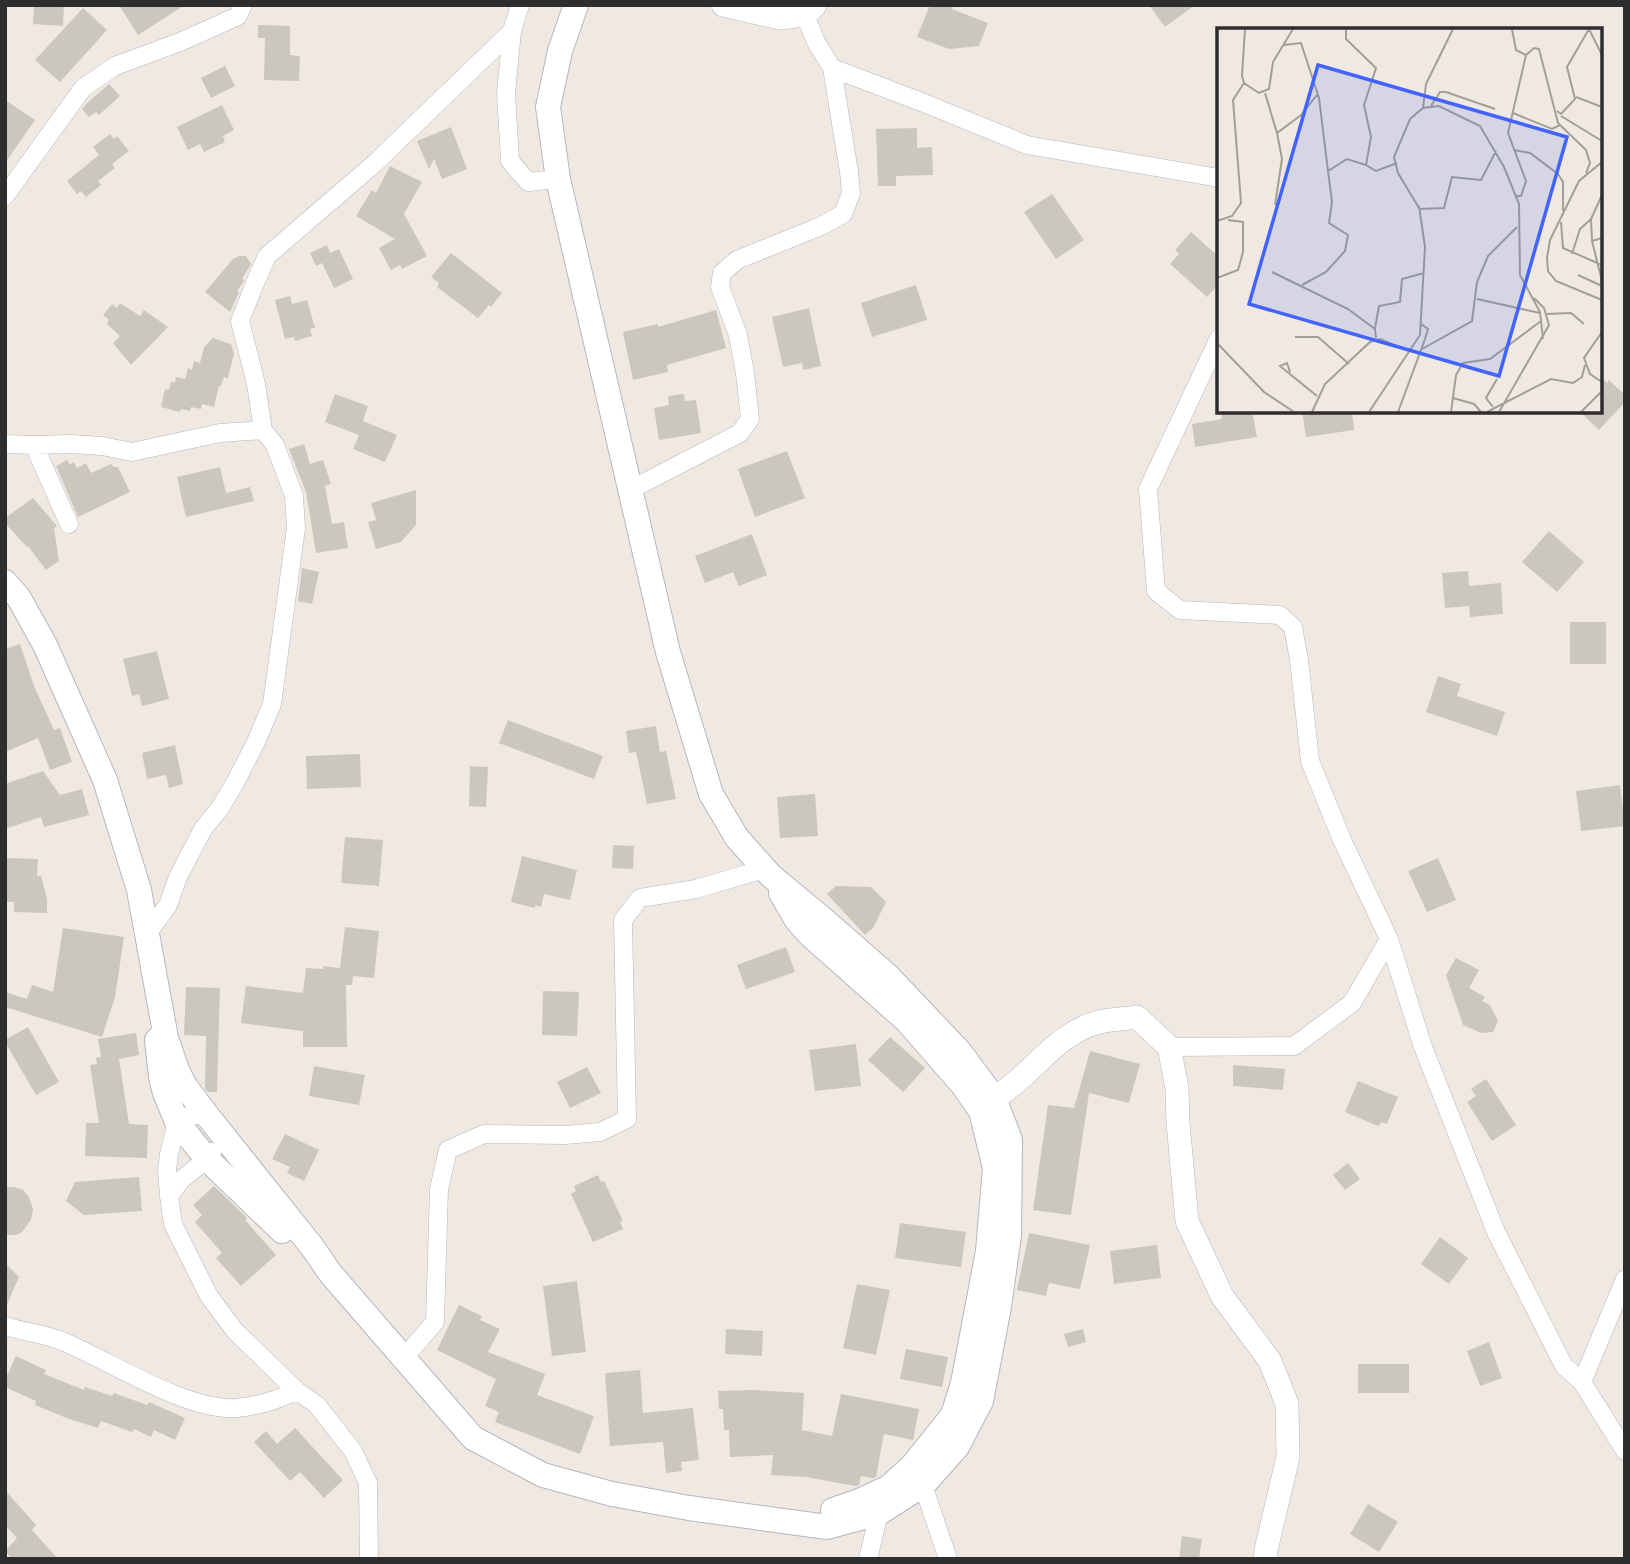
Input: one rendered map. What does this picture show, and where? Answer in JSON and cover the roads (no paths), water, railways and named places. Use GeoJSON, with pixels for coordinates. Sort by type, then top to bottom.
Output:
{"type":"FeatureCollection","features":[{"type":"Feature","properties":{"kind":"main road"},"geometry":{"type":"LineString","coordinates":[[5,582],[19,598],[45,645],[105,779],[139,890],[170,1053],[185,1086],[330,1273],[473,1438],[543,1475],[612,1494],[827,1527],[879,1513],[923,1485],[957,1447],[981,1401],[999,1307],[1009,1235],[1010,1140],[987,1105],[960,1051],[887,975],[767,873],[737,838],[711,794],[668,652],[558,178],[548,107],[559,51],[576,5]]}},
{"type":"Feature","properties":{"kind":"main road"},"geometry":{"type":"LineString","coordinates":[[156,984],[158,1061],[165,1093],[177,1122],[207,1159],[305,1253],[330,1273]]}},
{"type":"Feature","properties":{"kind":"main road"},"geometry":{"type":"LineString","coordinates":[[781,1521],[821,1514],[889,1487],[913,1465],[953,1415],[963,1383],[988,1251],[995,1168],[987,1105]]}},
{"type":"Feature","properties":{"kind":"street"},"geometry":{"type":"LineString","coordinates":[[5,196],[83,88],[115,66],[180,42],[238,16],[243,5]]}},
{"type":"Feature","properties":{"kind":"street"},"geometry":{"type":"LineString","coordinates":[[520,5],[512,32],[506,93],[510,161],[528,182],[558,178]]}},
{"type":"Feature","properties":{"kind":"street"},"geometry":{"type":"LineString","coordinates":[[630,490],[740,433],[750,419],[746,373],[738,335],[720,287],[722,273],[737,260],[821,226],[843,214],[851,193],[832,68],[816,42],[810,10],[780,18],[723,5]]}},
{"type":"Feature","properties":{"kind":"street"},"geometry":{"type":"LineString","coordinates":[[148,933],[168,905],[178,877],[203,828],[220,808],[235,783],[272,704],[296,528],[294,496],[275,444],[263,430],[256,384],[240,321],[255,283],[267,256],[374,164],[512,32]]}},
{"type":"Feature","properties":{"kind":"street"},"geometry":{"type":"LineString","coordinates":[[832,68],[1027,145],[1217,178]]}},
{"type":"Feature","properties":{"kind":"street"},"geometry":{"type":"LineString","coordinates":[[1217,342],[1148,489],[1156,591],[1180,610],[1280,615],[1293,627],[1310,761],[1342,840],[1389,939],[1423,1047],[1496,1232],[1564,1366],[1582,1382],[1625,1451]]}},
{"type":"Feature","properties":{"kind":"street"},"geometry":{"type":"LineString","coordinates":[[5,444],[71,444],[132,452],[220,433],[263,430]]}},
{"type":"Feature","properties":{"kind":"street"},"geometry":{"type":"LineString","coordinates":[[34,445],[69,524]]}},
{"type":"Feature","properties":{"kind":"street"},"geometry":{"type":"LineString","coordinates":[[403,1359],[435,1322],[439,1188],[448,1150],[484,1134],[565,1135],[600,1132],[627,1119],[623,920],[640,898],[767,873]]}},
{"type":"Feature","properties":{"kind":"street"},"geometry":{"type":"LineString","coordinates":[[1169,1047],[1294,1046],[1352,1003],[1389,939]]}},
{"type":"Feature","properties":{"kind":"street"},"geometry":{"type":"LineString","coordinates":[[987,1105],[1021,1078],[1053,1046],[1074,1032],[1098,1022],[1137,1017],[1169,1047],[1177,1088],[1187,1221],[1222,1296],[1270,1361],[1287,1404],[1288,1457],[1265,1559]]}},
{"type":"Feature","properties":{"kind":"street"},"geometry":{"type":"LineString","coordinates":[[169,1196],[181,1180],[207,1159],[217,1143],[213,1123],[182,1117],[177,1122],[167,1170],[169,1196],[173,1224],[209,1296],[235,1331],[297,1391],[317,1405],[353,1451],[368,1483],[369,1559]]}},
{"type":"Feature","properties":{"kind":"street"},"geometry":{"type":"LineString","coordinates":[[1582,1382],[1625,1279]]}},
{"type":"Feature","properties":{"kind":"street"},"geometry":{"type":"LineString","coordinates":[[5,1326],[60,1340],[198,1403],[234,1408],[273,1402],[297,1391]]}},
{"type":"Feature","properties":{"kind":"street"},"geometry":{"type":"LineString","coordinates":[[923,1485],[948,1559]]}},
{"type":"Feature","properties":{"kind":"street"},"geometry":{"type":"LineString","coordinates":[[868,1559],[879,1513]]}}]}
